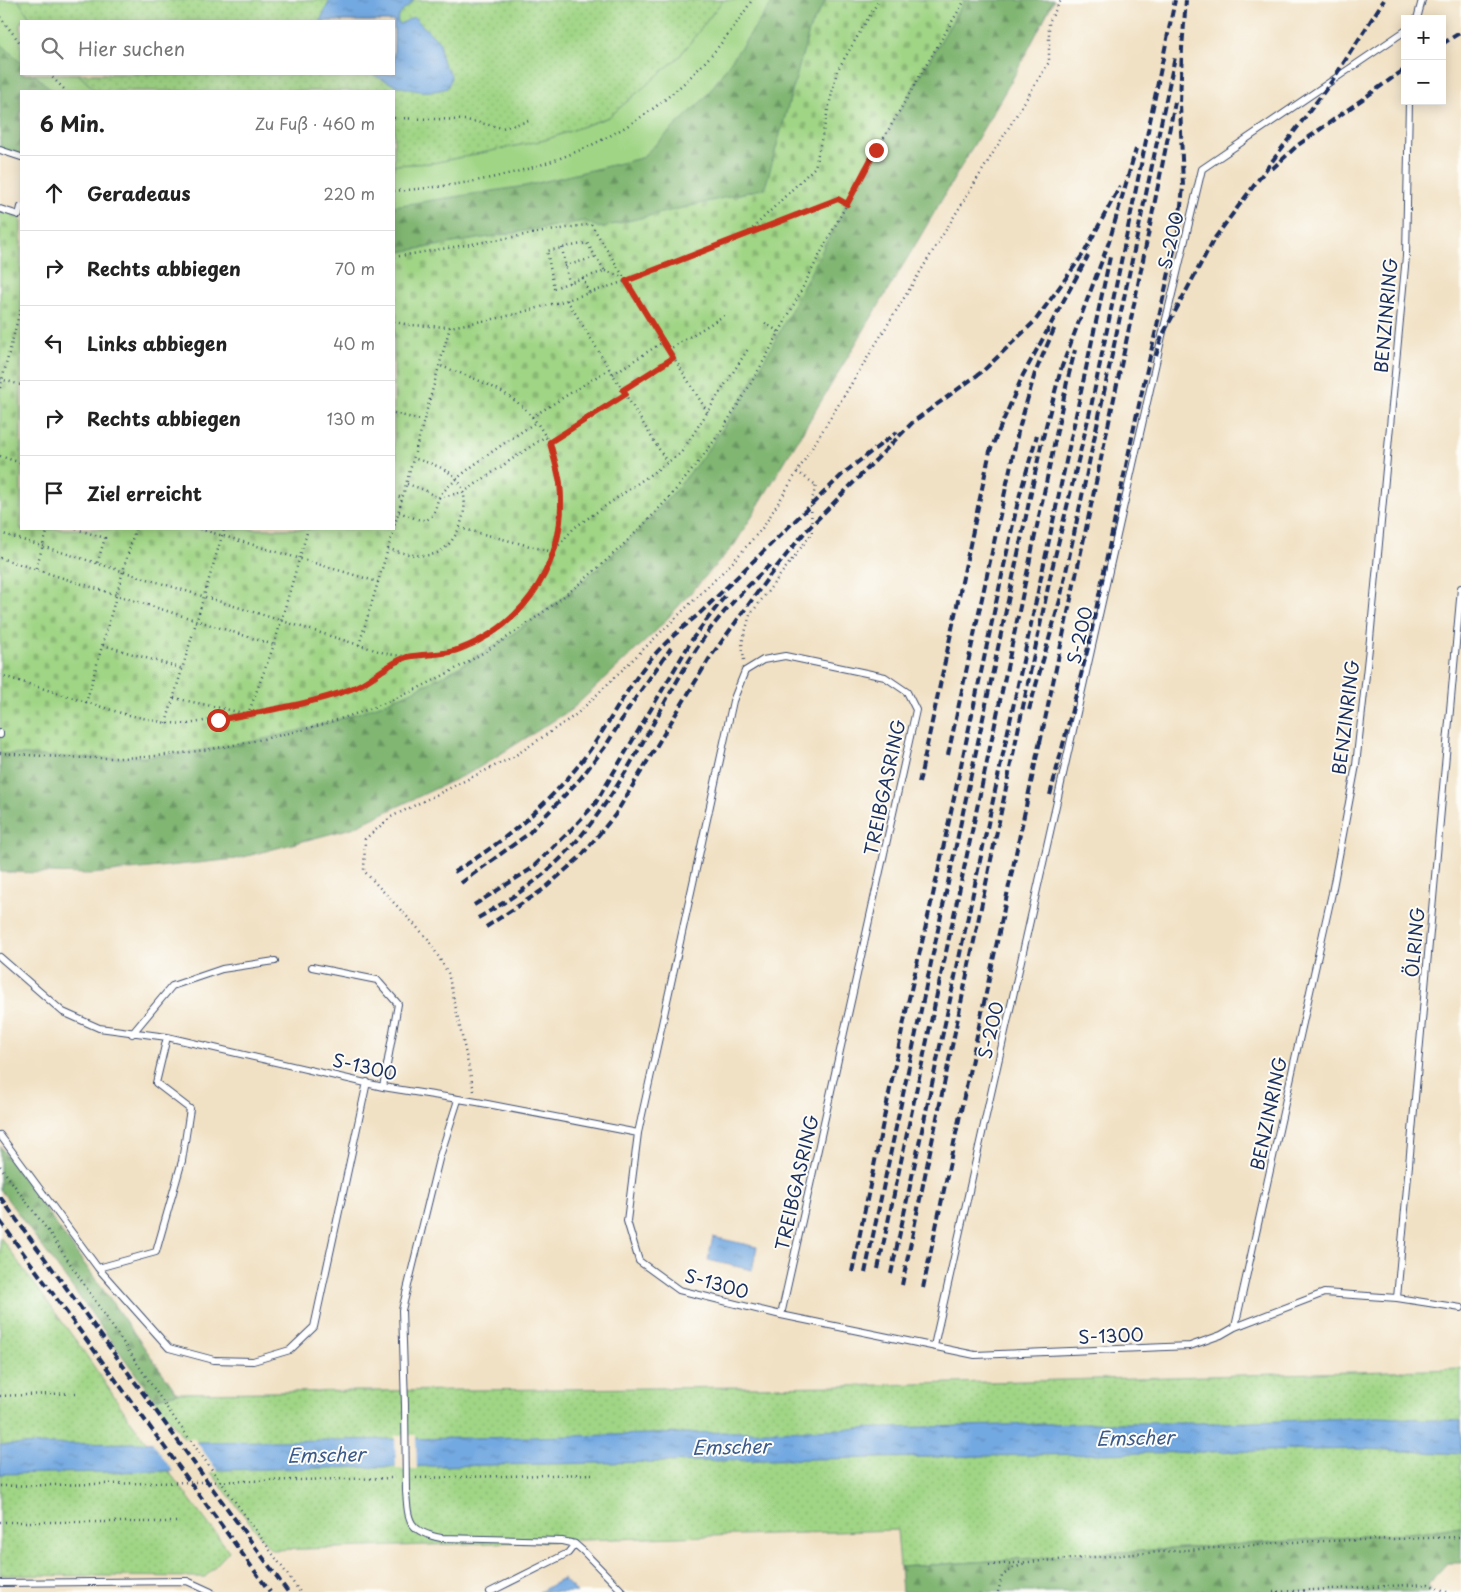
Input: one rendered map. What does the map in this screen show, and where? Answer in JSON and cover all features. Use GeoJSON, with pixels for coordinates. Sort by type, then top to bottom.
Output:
{"type":"FeatureCollection","features":[{"type":"Feature","properties":{"kind":"lane"},"geometry":{"type":"LineString","coordinates":[[1418,15],[1422,0]]}},
{"type":"Feature","properties":{"kind":"lane","name":"S-200"},"geometry":{"type":"LineString","coordinates":[[934,1346],[1162,336],[1202,169],[1401,35]]}},
{"type":"Feature","properties":{"kind":"lane","name":"BENZINRING"},"geometry":{"type":"LineString","coordinates":[[1235,1327],[1332,893],[1356,765],[1370,639],[1406,256],[1409,105]]}},
{"type":"Feature","properties":{"kind":"lane"},"geometry":{"type":"LineString","coordinates":[[0,150],[20,156]]}},
{"type":"Feature","properties":{"kind":"lane"},"geometry":{"type":"LineString","coordinates":[[0,209],[19,215],[20,211]]}},
{"type":"Feature","properties":{"kind":"lane","name":"ÖLRING"},"geometry":{"type":"LineString","coordinates":[[1397,1298],[1461,588]]}},
{"type":"Feature","properties":{"kind":"lane","name":"TREIBGASRING"},"geometry":{"type":"LineString","coordinates":[[745,672],[763,660],[785,656],[885,677],[907,692],[916,710],[782,1315]]}},
{"type":"Feature","properties":{"kind":"lane"},"geometry":{"type":"LineString","coordinates":[[638,1133],[733,702],[745,672]]}},
{"type":"Feature","properties":{"kind":"lane","name":"S-1300"},"geometry":{"type":"LineString","coordinates":[[0,957],[63,1012],[99,1028],[132,1034],[167,1037],[383,1087],[477,1102],[638,1133],[627,1221],[639,1261],[679,1290],[782,1315],[975,1354],[1190,1346],[1324,1293],[1397,1298],[1461,1308]]}},
{"type":"Feature","properties":{"kind":"lane"},"geometry":{"type":"LineString","coordinates":[[132,1034],[172,986],[222,969],[275,961]]}},
{"type":"Feature","properties":{"kind":"lane"},"geometry":{"type":"LineString","coordinates":[[312,967],[377,980],[398,1004],[383,1087]]}},
{"type":"Feature","properties":{"kind":"lane"},"geometry":{"type":"LineString","coordinates":[[98,1268],[156,1252],[182,1161],[190,1109],[156,1083],[167,1037]]}},
{"type":"Feature","properties":{"kind":"lane"},"geometry":{"type":"LineString","coordinates":[[0,1135],[98,1268],[169,1348],[214,1360],[253,1361],[290,1350],[314,1326],[367,1082]]}},
{"type":"Feature","properties":{"kind":"lane"},"geometry":{"type":"LineString","coordinates":[[458,1100],[439,1159],[402,1310],[408,1518],[414,1528],[426,1536],[575,1544],[623,1592]]}},
{"type":"Feature","properties":{"kind":"lane"},"geometry":{"type":"LineString","coordinates":[[490,1592],[568,1553],[575,1544]]}},
{"type":"Feature","properties":{"kind":"lane"},"geometry":{"type":"LineString","coordinates":[[0,1583],[188,1581],[210,1592]]}},
{"type":"Feature","properties":{"kind":"path"},"geometry":{"type":"LineString","coordinates":[[395,191],[467,184],[510,175],[564,157],[620,131],[642,118],[690,78],[727,37],[752,0]]}},
{"type":"Feature","properties":{"kind":"path"},"geometry":{"type":"LineString","coordinates":[[748,233],[814,167],[836,71],[879,0]]}},
{"type":"Feature","properties":{"kind":"path"},"geometry":{"type":"LineString","coordinates":[[0,753],[113,758],[166,755],[294,731],[354,715],[410,692],[482,652],[528,623],[581,583],[626,544],[709,448],[745,392],[847,204],[965,0]]}},
{"type":"Feature","properties":{"kind":"path"},"geometry":{"type":"LineString","coordinates":[[477,1102],[448,972],[428,939],[364,871],[366,839],[391,816],[512,757],[577,714],[732,562],[764,526],[796,471],[1049,62],[1049,22],[1061,0]]}},
{"type":"Feature","properties":{"kind":"path"},"geometry":{"type":"LineString","coordinates":[[0,17],[20,43]]}},
{"type":"Feature","properties":{"kind":"path"},"geometry":{"type":"LineString","coordinates":[[50,75],[65,90]]}},
{"type":"Feature","properties":{"kind":"path"},"geometry":{"type":"LineString","coordinates":[[395,118],[467,120],[502,128],[530,121]]}},
{"type":"Feature","properties":{"kind":"path"},"geometry":{"type":"LineString","coordinates":[[395,322],[450,327],[504,317],[567,300],[626,281],[838,199],[847,204]]}},
{"type":"Feature","properties":{"kind":"path"},"geometry":{"type":"LineString","coordinates":[[395,257],[590,224],[708,413]]}},
{"type":"Feature","properties":{"kind":"path"},"geometry":{"type":"LineString","coordinates":[[605,271],[587,243],[547,252],[554,288],[605,271],[623,277]]}},
{"type":"Feature","properties":{"kind":"path"},"geometry":{"type":"LineString","coordinates":[[562,248],[569,283]]}},
{"type":"Feature","properties":{"kind":"path"},"geometry":{"type":"LineString","coordinates":[[565,266],[596,258]]}},
{"type":"Feature","properties":{"kind":"path"},"geometry":{"type":"LineString","coordinates":[[583,278],[589,293]]}},
{"type":"Feature","properties":{"kind":"path"},"geometry":{"type":"LineString","coordinates":[[567,300],[667,462]]}},
{"type":"Feature","properties":{"kind":"path"},"geometry":{"type":"LineString","coordinates":[[0,388],[20,311]]}},
{"type":"Feature","properties":{"kind":"path"},"geometry":{"type":"LineString","coordinates":[[668,350],[725,315]]}},
{"type":"Feature","properties":{"kind":"path"},"geometry":{"type":"LineString","coordinates":[[765,323],[779,332]]}},
{"type":"Feature","properties":{"kind":"path"},"geometry":{"type":"LineString","coordinates":[[395,523],[450,327]]}},
{"type":"Feature","properties":{"kind":"path"},"geometry":{"type":"LineString","coordinates":[[613,374],[663,342]]}},
{"type":"Feature","properties":{"kind":"path"},"geometry":{"type":"LineString","coordinates":[[553,552],[574,528],[681,453],[748,349]]}},
{"type":"Feature","properties":{"kind":"path"},"geometry":{"type":"LineString","coordinates":[[623,390],[673,358]]}},
{"type":"Feature","properties":{"kind":"path"},"geometry":{"type":"LineString","coordinates":[[0,533],[123,570],[358,646],[406,657],[458,650],[486,637],[515,616],[538,589],[553,552],[560,515],[560,483],[550,442],[532,417],[496,390],[438,365]]}},
{"type":"Feature","properties":{"kind":"path"},"geometry":{"type":"LineString","coordinates":[[532,417],[610,368]]}},
{"type":"Feature","properties":{"kind":"path"},"geometry":{"type":"LineString","coordinates":[[1,379],[20,385]]}},
{"type":"Feature","properties":{"kind":"path"},"geometry":{"type":"LineString","coordinates":[[550,442],[626,394]]}},
{"type":"Feature","properties":{"kind":"path"},"geometry":{"type":"LineString","coordinates":[[395,413],[423,421]]}},
{"type":"Feature","properties":{"kind":"path"},"geometry":{"type":"LineString","coordinates":[[398,512],[424,520],[428,519],[435,512],[437,498],[456,478],[536,422]]}},
{"type":"Feature","properties":{"kind":"path"},"geometry":{"type":"LineString","coordinates":[[407,484],[426,490],[437,498],[464,492],[546,436]]}},
{"type":"Feature","properties":{"kind":"path"},"geometry":{"type":"LineString","coordinates":[[0,456],[20,463]]}},
{"type":"Feature","properties":{"kind":"path"},"geometry":{"type":"LineString","coordinates":[[388,549],[406,554],[426,556],[438,552],[451,543],[460,528],[464,492],[456,478],[442,467],[413,458]]}},
{"type":"Feature","properties":{"kind":"path"},"geometry":{"type":"LineString","coordinates":[[745,672],[742,643],[750,615],[812,533],[811,504],[816,485],[796,471]]}},
{"type":"Feature","properties":{"kind":"path"},"geometry":{"type":"LineString","coordinates":[[395,495],[402,498]]}},
{"type":"Feature","properties":{"kind":"path"},"geometry":{"type":"LineString","coordinates":[[460,528],[553,552]]}},
{"type":"Feature","properties":{"kind":"path"},"geometry":{"type":"LineString","coordinates":[[36,569],[48,530]]}},
{"type":"Feature","properties":{"kind":"path"},"geometry":{"type":"LineString","coordinates":[[79,530],[105,538],[98,564]]}},
{"type":"Feature","properties":{"kind":"path"},"geometry":{"type":"LineString","coordinates":[[86,703],[135,530]]}},
{"type":"Feature","properties":{"kind":"path"},"geometry":{"type":"LineString","coordinates":[[204,530],[378,582]]}},
{"type":"Feature","properties":{"kind":"path"},"geometry":{"type":"LineString","coordinates":[[166,723],[224,530]]}},
{"type":"Feature","properties":{"kind":"path"},"geometry":{"type":"LineString","coordinates":[[248,714],[274,645],[308,530]]}},
{"type":"Feature","properties":{"kind":"path"},"geometry":{"type":"LineString","coordinates":[[358,646],[393,530]]}},
{"type":"Feature","properties":{"kind":"path"},"geometry":{"type":"LineString","coordinates":[[0,558],[274,645]]}},
{"type":"Feature","properties":{"kind":"path"},"geometry":{"type":"LineString","coordinates":[[102,645],[183,669]]}},
{"type":"Feature","properties":{"kind":"path"},"geometry":{"type":"LineString","coordinates":[[0,675],[86,703],[166,723],[188,724],[318,700],[354,688],[406,657]]}},
{"type":"Feature","properties":{"kind":"path"},"geometry":{"type":"LineString","coordinates":[[174,698],[248,714]]}},
{"type":"Feature","properties":{"kind":"path"},"geometry":{"type":"LineString","coordinates":[[0,1166],[51,1235],[167,1408],[300,1592]]}},
{"type":"Feature","properties":{"kind":"path"},"geometry":{"type":"LineString","coordinates":[[0,1396],[76,1393]]}},
{"type":"Feature","properties":{"kind":"path"},"geometry":{"type":"LineString","coordinates":[[414,1478],[592,1474]]}},
{"type":"Feature","properties":{"kind":"path"},"geometry":{"type":"LineString","coordinates":[[0,1486],[404,1478]]}},
{"type":"Feature","properties":{"kind":"path"},"geometry":{"type":"LineString","coordinates":[[0,1522],[176,1522]]}},
{"type":"Feature","properties":{"kind":"path"},"geometry":{"type":"LineString","coordinates":[[989,1566],[1293,1542],[1461,1537]]}},
{"type":"Feature","properties":{"kind":"path"},"geometry":{"type":"LineString","coordinates":[[998,1592],[1002,1576],[1013,1568],[1031,1562]]}},
{"type":"Feature","properties":{"kind":"path"},"geometry":{"type":"LineString","coordinates":[[1273,1592],[1428,1584],[1447,1592]]}},
{"type":"Feature","properties":{"kind":"green space"},"geometry":{"type":"Polygon","coordinates":[[[0,0],[18,0],[31,20],[20,20],[20,62],[0,42],[0,0]]]}},
{"type":"Feature","properties":{"kind":"green space"},"geometry":{"type":"Polygon","coordinates":[[[18,0],[723,0],[679,57],[609,117],[545,140],[433,163],[395,165],[395,90],[95,90],[79,75],[395,75],[395,20],[31,20],[18,0]]]}},
{"type":"Feature","properties":{"kind":"green space"},"geometry":{"type":"Polygon","coordinates":[[[723,0],[774,0],[705,98],[641,158],[525,186],[395,206],[395,165],[433,163],[545,140],[609,117],[679,57],[723,0]]]}},
{"type":"Feature","properties":{"kind":"green space"},"geometry":{"type":"Polygon","coordinates":[[[774,0],[826,0],[810,28],[765,188],[599,228],[585,221],[395,253],[395,206],[525,186],[641,158],[705,98],[774,0]]]}},
{"type":"Feature","properties":{"kind":"green space"},"geometry":{"type":"Polygon","coordinates":[[[826,0],[965,0],[877,151],[743,397],[711,445],[678,487],[639,529],[597,568],[552,605],[504,639],[455,669],[405,694],[333,721],[262,739],[212,749],[166,755],[104,758],[0,753],[0,209],[19,215],[20,211],[20,530],[395,530],[395,253],[585,221],[599,228],[765,188],[810,28],[826,0]]]}},
{"type":"Feature","properties":{"kind":"green space"},"geometry":{"type":"Polygon","coordinates":[[[965,0],[1054,0],[1017,71],[917,242],[735,544],[654,633],[572,709],[475,770],[352,828],[236,859],[92,874],[0,872],[0,753],[104,758],[166,755],[212,749],[262,739],[333,721],[405,694],[455,669],[504,639],[552,605],[597,568],[639,529],[678,487],[727,422],[755,376],[873,158],[965,0]]]}},
{"type":"Feature","properties":{"kind":"green space"},"geometry":{"type":"Polygon","coordinates":[[[0,42],[20,62],[20,75],[35,75],[52,90],[20,90],[20,157],[0,150],[0,42]]]}},
{"type":"Feature","properties":{"kind":"green space"},"geometry":{"type":"Polygon","coordinates":[[[35,75],[79,75],[95,90],[52,90],[35,75]]]}},
{"type":"Feature","properties":{"kind":"green space"},"geometry":{"type":"Polygon","coordinates":[[[0,1146],[177,1393],[154,1399],[0,1189],[0,1146]]]}},
{"type":"Feature","properties":{"kind":"green space"},"geometry":{"type":"Polygon","coordinates":[[[0,1237],[82,1349],[132,1423],[229,1551],[205,1577],[0,1575],[0,1237]]]}},
{"type":"Feature","properties":{"kind":"green space"},"geometry":{"type":"Polygon","coordinates":[[[1461,1369],[1461,1527],[1409,1533],[900,1567],[897,1530],[271,1550],[154,1399],[177,1393],[842,1386],[1461,1369]]]}},
{"type":"Feature","properties":{"kind":"green space"},"geometry":{"type":"Polygon","coordinates":[[[1461,1527],[1461,1563],[1447,1563],[1428,1584],[1430,1592],[902,1592],[900,1567],[1409,1533],[1461,1527]]]}},
{"type":"Feature","properties":{"kind":"water"},"geometry":{"type":"Polygon","coordinates":[[[330,0],[414,0],[400,14],[397,20],[400,24],[414,17],[440,43],[443,64],[451,75],[447,88],[418,91],[389,83],[374,75],[395,75],[395,20],[320,20],[330,0]]]}},
{"type":"Feature","properties":{"kind":"water"},"geometry":{"type":"Polygon","coordinates":[[[713,1237],[757,1247],[752,1270],[708,1260],[713,1237]]]}},
{"type":"Feature","properties":{"kind":"water","name":"Emscher"},"geometry":{"type":"Polygon","coordinates":[[[1379,1417],[1461,1421],[1461,1454],[1366,1449],[0,1474],[0,1445],[532,1437],[1081,1423],[1226,1423],[1379,1417]]]}},
{"type":"Feature","properties":{"kind":"water"},"geometry":{"type":"Polygon","coordinates":[[[563,1579],[577,1592],[539,1592],[563,1579]]]}},
{"type":"Feature","properties":{"kind":"pier"},"geometry":{"type":"Polygon","coordinates":[[[395,1435],[416,1435],[417,1469],[396,1469],[395,1435]]]}},
{"type":"Feature","properties":{"kind":"pier"},"geometry":{"type":"Polygon","coordinates":[[[194,1438],[218,1472],[174,1473],[150,1439],[194,1438]]]}},
{"type":"Feature","properties":{"kind":"railway"},"geometry":{"type":"LineString","coordinates":[[902,1285],[1051,573],[1091,407],[1175,0]]}},
{"type":"Feature","properties":{"kind":"railway"},"geometry":{"type":"LineString","coordinates":[[1050,795],[1088,648],[1136,418],[1178,233],[1183,187],[1180,103],[1186,0]]}},
{"type":"Feature","properties":{"kind":"railway"},"geometry":{"type":"LineString","coordinates":[[1156,356],[1162,336],[1214,239],[1332,81],[1384,0]]}},
{"type":"Feature","properties":{"kind":"railway"},"geometry":{"type":"LineString","coordinates":[[1446,41],[1461,32]]}},
{"type":"Feature","properties":{"kind":"railway"},"geometry":{"type":"LineString","coordinates":[[1029,710],[1060,600],[1175,57]]}},
{"type":"Feature","properties":{"kind":"railway"},"geometry":{"type":"LineString","coordinates":[[1272,169],[1298,145],[1401,72]]}},
{"type":"Feature","properties":{"kind":"railway"},"geometry":{"type":"LineString","coordinates":[[1040,743],[1131,319],[1175,102]]}},
{"type":"Feature","properties":{"kind":"railway"},"geometry":{"type":"LineString","coordinates":[[865,1273],[1042,441],[1061,369],[1109,242],[1136,149]]}},
{"type":"Feature","properties":{"kind":"railway"},"geometry":{"type":"LineString","coordinates":[[486,927],[544,889],[581,856],[615,815],[709,659],[770,575],[805,532],[914,421],[983,371],[1035,321],[1084,253],[1120,186]]}},
{"type":"Feature","properties":{"kind":"railway"},"geometry":{"type":"LineString","coordinates":[[919,783],[990,451],[1023,375],[1088,256]]}},
{"type":"Feature","properties":{"kind":"railway"},"geometry":{"type":"LineString","coordinates":[[891,1274],[1110,257]]}},
{"type":"Feature","properties":{"kind":"railway"},"geometry":{"type":"LineString","coordinates":[[948,755],[1018,432],[1035,373],[1055,327]]}},
{"type":"Feature","properties":{"kind":"railway"},"geometry":{"type":"LineString","coordinates":[[878,1269],[1075,350]]}},
{"type":"Feature","properties":{"kind":"railway"},"geometry":{"type":"LineString","coordinates":[[454,872],[488,850],[536,811],[578,766],[639,674],[659,650],[698,615],[845,472],[897,432]]}},
{"type":"Feature","properties":{"kind":"railway"},"geometry":{"type":"LineString","coordinates":[[852,1272],[907,1007],[1018,501],[1037,435]]}},
{"type":"Feature","properties":{"kind":"railway"},"geometry":{"type":"LineString","coordinates":[[478,918],[544,874],[585,832],[621,779],[703,639],[736,599],[772,563]]}},
{"type":"Feature","properties":{"kind":"railway"},"geometry":{"type":"LineString","coordinates":[[474,905],[531,869],[595,804],[693,638],[725,596]]}},
{"type":"Feature","properties":{"kind":"railway"},"geometry":{"type":"LineString","coordinates":[[461,883],[528,834],[580,779],[605,747],[632,703],[671,648]]}},
{"type":"Feature","properties":{"kind":"railway"},"geometry":{"type":"LineString","coordinates":[[923,1288],[1041,736]]}},
{"type":"Feature","properties":{"kind":"railway"},"geometry":{"type":"LineString","coordinates":[[0,1197],[288,1592]]}},
{"type":"Feature","properties":{"kind":"railway"},"geometry":{"type":"LineString","coordinates":[[0,1221],[270,1592]]}},
{"type":"Feature","properties":{"kind":"route"},"geometry":{"type":"LineString","coordinates":[[218,720],[318,700],[354,688],[406,657],[458,650],[486,637],[515,616],[538,589],[553,552],[560,515],[560,483],[550,442],[626,394],[623,390],[673,358],[626,281],[838,199],[847,204],[876,150]]}}]}
